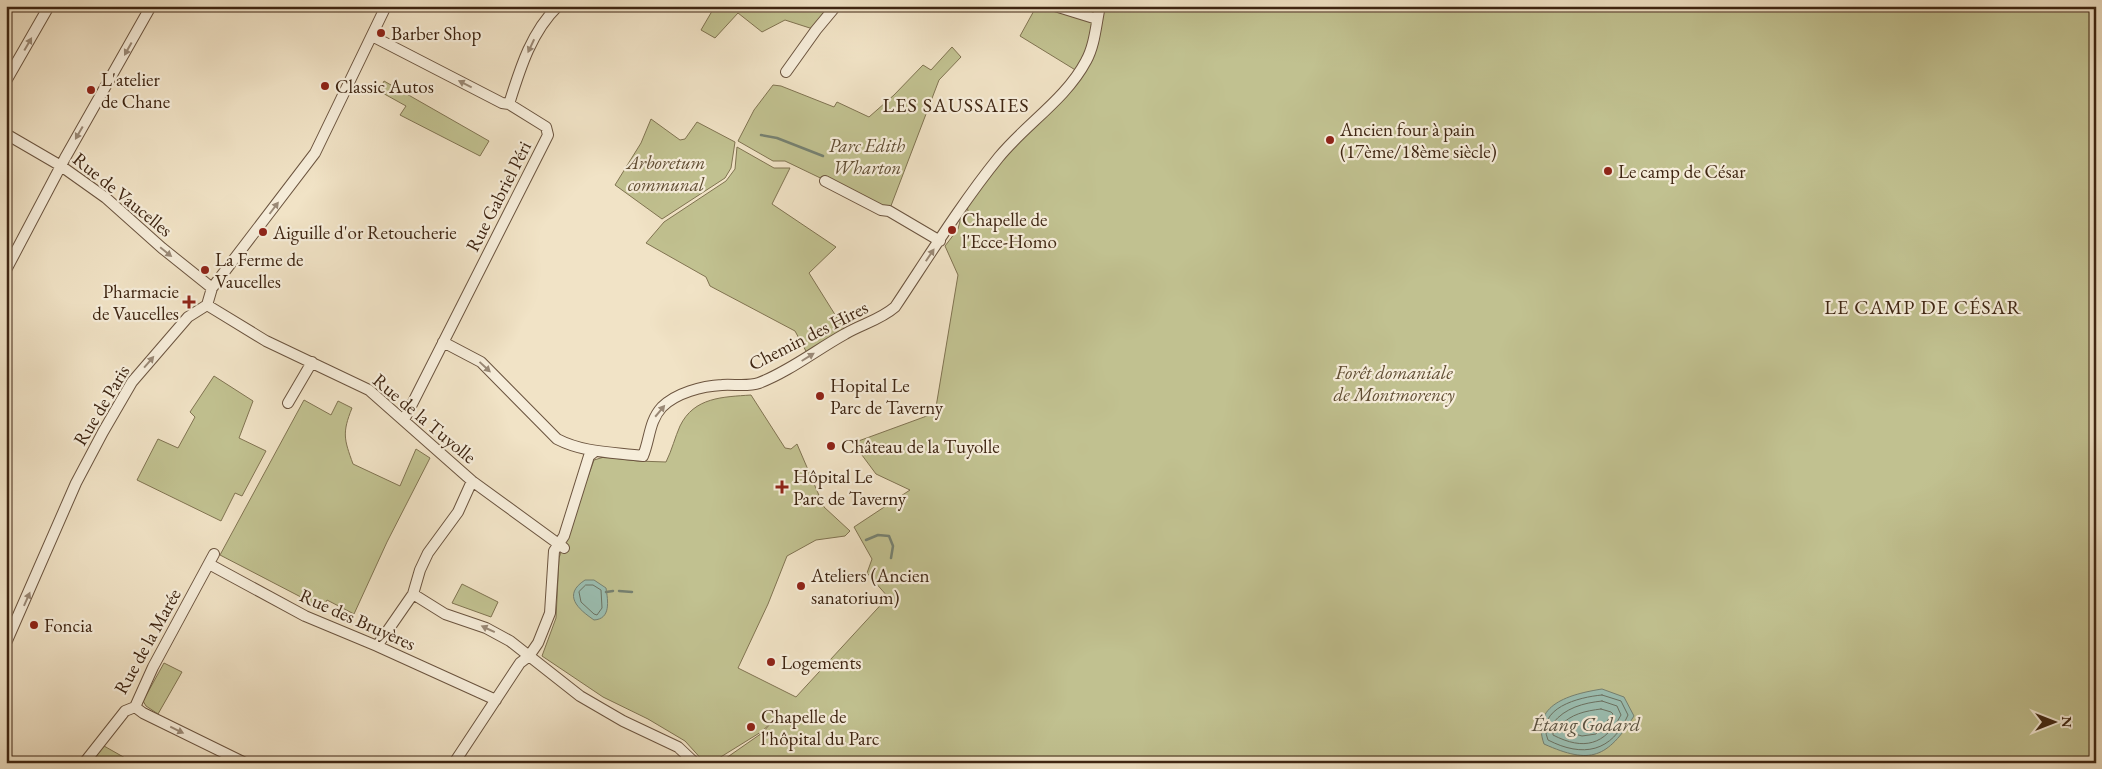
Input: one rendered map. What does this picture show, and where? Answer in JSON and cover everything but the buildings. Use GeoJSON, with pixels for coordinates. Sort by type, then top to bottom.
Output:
{"type":"FeatureCollection","features":[{"type":"Feature","properties":{"kind":"street"},"geometry":{"type":"LineString","coordinates":[[6,81],[49,6]]}},
{"type":"Feature","properties":{"kind":"street"},"geometry":{"type":"LineString","coordinates":[[6,270],[61,166],[152,6]]}},
{"type":"Feature","properties":{"kind":"street"},"geometry":{"type":"LineString","coordinates":[[206,305],[212,288],[315,153],[386,6]]}},
{"type":"Feature","properties":{"kind":"street"},"geometry":{"type":"LineString","coordinates":[[508,104],[521,67],[539,28],[558,6]]}},
{"type":"Feature","properties":{"kind":"street"},"geometry":{"type":"LineString","coordinates":[[786,72],[836,6]]}},
{"type":"Feature","properties":{"kind":"street"},"geometry":{"type":"LineString","coordinates":[[1055,6],[1098,19]]}},
{"type":"Feature","properties":{"kind":"street","name":"Chemin des Hires"},"geometry":{"type":"LineString","coordinates":[[443,342],[481,362],[551,435],[567,444],[594,452],[604,451],[643,456],[648,446],[654,418],[670,400],[711,386],[757,384],[794,365],[846,333],[886,315],[895,307],[966,200],[1001,156],[1076,77],[1087,60],[1093,44],[1100,6]]}},
{"type":"Feature","properties":{"kind":"street","name":"Rue Gabriel Péri"},"geometry":{"type":"LineString","coordinates":[[372,36],[502,103],[508,104],[546,127],[548,135],[404,420]]}},
{"type":"Feature","properties":{"kind":"street","name":"Rue de Vaucelles"},"geometry":{"type":"LineString","coordinates":[[6,134],[61,166],[106,198],[162,248],[212,288]]}},
{"type":"Feature","properties":{"kind":"street"},"geometry":{"type":"LineString","coordinates":[[825,181],[880,210],[889,211],[940,241]]}},
{"type":"Feature","properties":{"kind":"street"},"geometry":{"type":"LineString","coordinates":[[966,200],[968,211]]}},
{"type":"Feature","properties":{"kind":"street","name":"Rue de la Tuyolle"},"geometry":{"type":"LineString","coordinates":[[206,305],[266,341],[369,390],[472,481],[530,522],[561,547]]}},
{"type":"Feature","properties":{"kind":"street","name":"Rue de Paris"},"geometry":{"type":"LineString","coordinates":[[6,643],[76,483],[132,382],[188,317],[206,305]]}},
{"type":"Feature","properties":{"kind":"street"},"geometry":{"type":"LineString","coordinates":[[288,403],[312,362]]}},
{"type":"Feature","properties":{"kind":"street"},"geometry":{"type":"LineString","coordinates":[[454,763],[520,663],[529,656],[538,642],[550,613],[554,551],[561,547],[589,456],[594,452]]}},
{"type":"Feature","properties":{"kind":"street"},"geometry":{"type":"LineString","coordinates":[[377,646],[413,594],[420,570],[428,553],[458,512],[472,481]]}},
{"type":"Feature","properties":{"kind":"street","name":"Rue de la Marée"},"geometry":{"type":"LineString","coordinates":[[84,763],[125,711],[135,707],[153,667],[214,554]]}},
{"type":"Feature","properties":{"kind":"street","name":"Rue des Bruyères"},"geometry":{"type":"LineString","coordinates":[[209,564],[305,616],[377,646],[496,700]]}},
{"type":"Feature","properties":{"kind":"street"},"geometry":{"type":"LineString","coordinates":[[413,594],[445,614],[486,628],[510,641],[580,696],[623,721],[678,747],[695,763]]}},
{"type":"Feature","properties":{"kind":"street"},"geometry":{"type":"LineString","coordinates":[[135,707],[143,713],[245,763]]}},
{"type":"Feature","properties":{"kind":"green space"},"geometry":{"type":"Polygon","coordinates":[[[715,6],[833,6],[816,30],[785,20],[762,32],[738,13],[715,38],[701,30],[715,6]]]}},
{"type":"Feature","properties":{"kind":"green space","name":"Forêt domaniale de Montmorency"},"geometry":{"type":"Polygon","coordinates":[[[1034,6],[2096,6],[2096,763],[719,763],[762,733],[773,721],[761,732],[711,763],[705,763],[685,741],[648,719],[603,697],[542,656],[556,618],[559,558],[594,460],[604,457],[666,462],[680,426],[686,416],[701,404],[720,398],[751,395],[785,448],[791,449],[797,444],[824,507],[850,531],[845,536],[816,540],[787,556],[768,604],[738,668],[796,697],[888,597],[867,573],[872,559],[854,527],[910,490],[876,474],[853,443],[935,413],[958,275],[945,246],[958,229],[962,213],[968,211],[966,200],[1077,71],[1020,36],[1036,7],[1034,6]]]}},
{"type":"Feature","properties":{"kind":"green space","name":"Parc Edith Wharton"},"geometry":{"type":"Polygon","coordinates":[[[952,47],[961,57],[939,80],[889,211],[785,161],[773,161],[738,141],[754,110],[773,85],[781,86],[834,107],[837,102],[869,117],[923,65],[931,70],[952,47]]]}},
{"type":"Feature","properties":{"kind":"green space"},"geometry":{"type":"Polygon","coordinates":[[[384,81],[489,141],[480,156],[400,115],[406,106],[379,91],[384,81]]]}},
{"type":"Feature","properties":{"kind":"green space","name":"Arboretum communal"},"geometry":{"type":"Polygon","coordinates":[[[651,119],[680,140],[685,139],[697,122],[735,142],[731,168],[725,178],[662,219],[615,185],[641,143],[651,119]]]}},
{"type":"Feature","properties":{"kind":"green space"},"geometry":{"type":"Polygon","coordinates":[[[737,147],[774,168],[790,168],[772,204],[836,247],[809,273],[844,329],[807,353],[795,331],[710,286],[706,277],[646,243],[664,222],[726,181],[735,169],[737,147]]]}},
{"type":"Feature","properties":{"kind":"green space"},"geometry":{"type":"Polygon","coordinates":[[[214,376],[253,401],[239,438],[266,451],[242,496],[235,493],[221,521],[137,480],[158,439],[178,448],[195,417],[190,412],[214,376]]]}},
{"type":"Feature","properties":{"kind":"green space"},"geometry":{"type":"Polygon","coordinates":[[[304,400],[331,415],[338,401],[352,408],[345,436],[353,464],[400,486],[416,449],[430,458],[387,542],[354,614],[327,600],[322,608],[220,555],[304,400]]]}},
{"type":"Feature","properties":{"kind":"green space"},"geometry":{"type":"Polygon","coordinates":[[[462,584],[498,602],[491,617],[452,603],[462,584]]]}},
{"type":"Feature","properties":{"kind":"green space"},"geometry":{"type":"Polygon","coordinates":[[[164,663],[182,672],[158,714],[146,706],[143,701],[164,663]]]}},
{"type":"Feature","properties":{"kind":"green space"},"geometry":{"type":"Polygon","coordinates":[[[104,746],[134,763],[91,763],[104,746]]]}},
{"type":"Feature","properties":{"kind":"water"},"geometry":{"type":"Polygon","coordinates":[[[585,580],[594,580],[606,588],[606,613],[599,619],[594,620],[575,602],[574,591],[585,580]]]}},
{"type":"Feature","properties":{"kind":"water","name":"Étang Godard"},"geometry":{"type":"Polygon","coordinates":[[[1602,689],[1624,697],[1634,716],[1615,741],[1606,749],[1596,754],[1586,755],[1560,751],[1544,744],[1541,730],[1543,719],[1548,710],[1566,698],[1602,689]]]}},
{"type":"Feature","properties":{"kind":"waterway"},"geometry":{"type":"LineString","coordinates":[[761,135],[777,138],[823,156]]}},
{"type":"Feature","properties":{"kind":"waterway"},"geometry":{"type":"LineString","coordinates":[[866,540],[878,535],[889,536],[893,546],[891,558]]}},
{"type":"Feature","properties":{"kind":"waterway"},"geometry":{"type":"LineString","coordinates":[[606,592],[613,591]]}},
{"type":"Feature","properties":{"kind":"waterway"},"geometry":{"type":"LineString","coordinates":[[619,591],[632,592]]}},
{"type":"Feature","properties":{"kind":"place","name":"Barber Shop"},"geometry":{"type":"Point","coordinates":[381,33]}},
{"type":"Feature","properties":{"kind":"place","name":"Classic Autos"},"geometry":{"type":"Point","coordinates":[325,86]}},
{"type":"Feature","properties":{"kind":"place","name":"L'atelier de Chane"},"geometry":{"type":"Point","coordinates":[91,90]}},
{"type":"Feature","properties":{"kind":"place","name":"Ancien four à pain (17ème/18ème siècle)"},"geometry":{"type":"Point","coordinates":[1330,140]}},
{"type":"Feature","properties":{"kind":"place","name":"Le camp de César"},"geometry":{"type":"Point","coordinates":[1608,171]}},
{"type":"Feature","properties":{"kind":"place","name":"Chapelle de l'Ecce-Homo"},"geometry":{"type":"Point","coordinates":[952,230]}},
{"type":"Feature","properties":{"kind":"place","name":"Aiguille d'or Retoucherie"},"geometry":{"type":"Point","coordinates":[263,232]}},
{"type":"Feature","properties":{"kind":"place","name":"La Ferme de Vaucelles"},"geometry":{"type":"Point","coordinates":[205,270]}},
{"type":"Feature","properties":{"kind":"place","name":"Pharmacie de Vaucelles"},"geometry":{"type":"Point","coordinates":[189,302]}},
{"type":"Feature","properties":{"kind":"place","name":"Hopital Le Parc de Taverny"},"geometry":{"type":"Point","coordinates":[820,396]}},
{"type":"Feature","properties":{"kind":"place","name":"Château de la Tuyolle"},"geometry":{"type":"Point","coordinates":[831,446]}},
{"type":"Feature","properties":{"kind":"place","name":"Hôpital Le Parc de Taverny"},"geometry":{"type":"Point","coordinates":[782,487]}},
{"type":"Feature","properties":{"kind":"place","name":"Ateliers (Ancien sanatorium)"},"geometry":{"type":"Point","coordinates":[801,586]}},
{"type":"Feature","properties":{"kind":"place","name":"Foncia"},"geometry":{"type":"Point","coordinates":[34,625]}},
{"type":"Feature","properties":{"kind":"place","name":"Logements"},"geometry":{"type":"Point","coordinates":[771,662]}},
{"type":"Feature","properties":{"kind":"place","name":"Chapelle de l'hôpital du Parc"},"geometry":{"type":"Point","coordinates":[751,727]}},
{"type":"Feature","properties":{"kind":"district","name":"LES SAUSSAIES"},"geometry":{"type":"Point","coordinates":[956,105]}},
{"type":"Feature","properties":{"kind":"district","name":"LE CAMP DE CÉSAR"},"geometry":{"type":"Point","coordinates":[1923,307]}}]}
